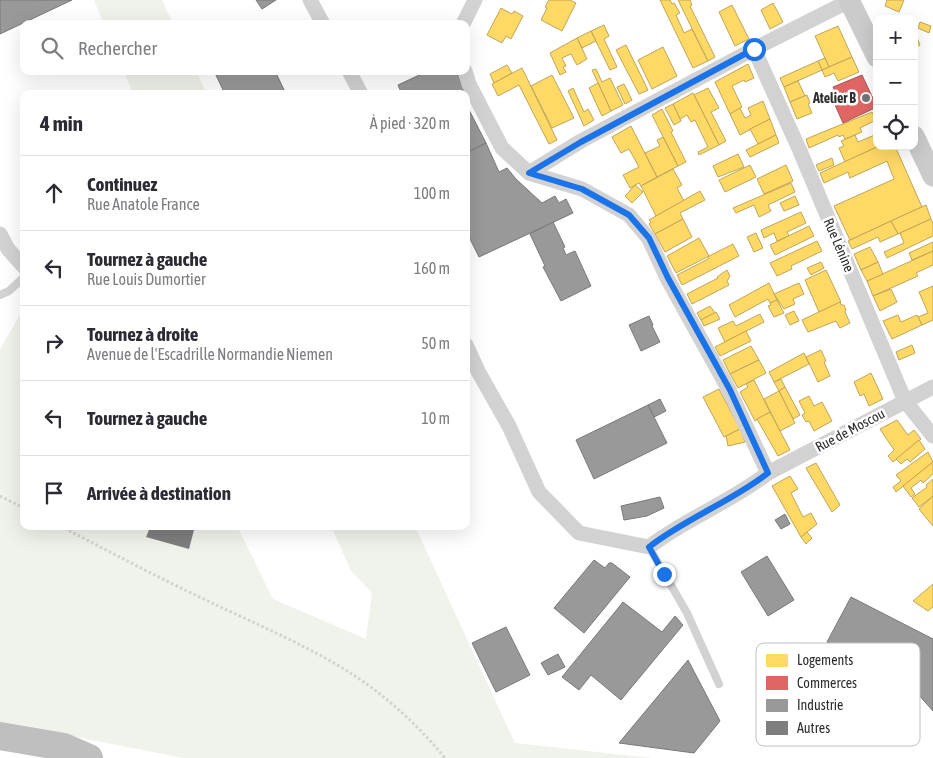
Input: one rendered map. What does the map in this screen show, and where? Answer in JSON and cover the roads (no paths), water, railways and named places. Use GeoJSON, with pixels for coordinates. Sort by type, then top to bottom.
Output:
{"type":"FeatureCollection","features":[{"type":"Feature","properties":{"kind":"highway"},"geometry":{"type":"LineString","coordinates":[[0,736],[64,748],[89,758]]}},
{"type":"Feature","properties":{"kind":"highway"},"geometry":{"type":"LineString","coordinates":[[0,752],[36,758]]}},
{"type":"Feature","properties":{"kind":"main road"},"geometry":{"type":"LineString","coordinates":[[850,0],[873,49]]}},
{"type":"Feature","properties":{"kind":"main road"},"geometry":{"type":"LineString","coordinates":[[918,144],[933,176]]}},
{"type":"Feature","properties":{"kind":"street"},"geometry":{"type":"LineString","coordinates":[[310,0],[321,20]]}},
{"type":"Feature","properties":{"kind":"street"},"geometry":{"type":"LineString","coordinates":[[465,20],[475,0]]}},
{"type":"Feature","properties":{"kind":"street"},"geometry":{"type":"LineString","coordinates":[[529,173],[581,142],[850,0]]}},
{"type":"Feature","properties":{"kind":"street","name":"Rue Lénine"},"geometry":{"type":"LineString","coordinates":[[754,49],[800,151],[905,401],[933,436]]}},
{"type":"Feature","properties":{"kind":"street"},"geometry":{"type":"LineString","coordinates":[[351,75],[359,90]]}},
{"type":"Feature","properties":{"kind":"street"},"geometry":{"type":"LineString","coordinates":[[466,75],[502,148],[529,173],[590,193],[629,215],[649,238],[668,278],[730,390],[768,473]]}},
{"type":"Feature","properties":{"kind":"street"},"geometry":{"type":"LineString","coordinates":[[0,234],[8,249],[20,262]]}},
{"type":"Feature","properties":{"kind":"street"},"geometry":{"type":"LineString","coordinates":[[470,354],[508,426],[539,492],[579,533],[649,547]]}},
{"type":"Feature","properties":{"kind":"street","name":"Rue de Moscou"},"geometry":{"type":"LineString","coordinates":[[649,547],[667,533],[748,489],[768,473],[933,386]]}},
{"type":"Feature","properties":{"kind":"lane"},"geometry":{"type":"LineString","coordinates":[[0,295],[9,291],[20,281]]}},
{"type":"Feature","properties":{"kind":"lane"},"geometry":{"type":"LineString","coordinates":[[649,547],[687,613],[719,684]]}},
{"type":"Feature","properties":{"kind":"place","name":"Atelier B"},"geometry":{"type":"Point","coordinates":[866,98]}}]}
